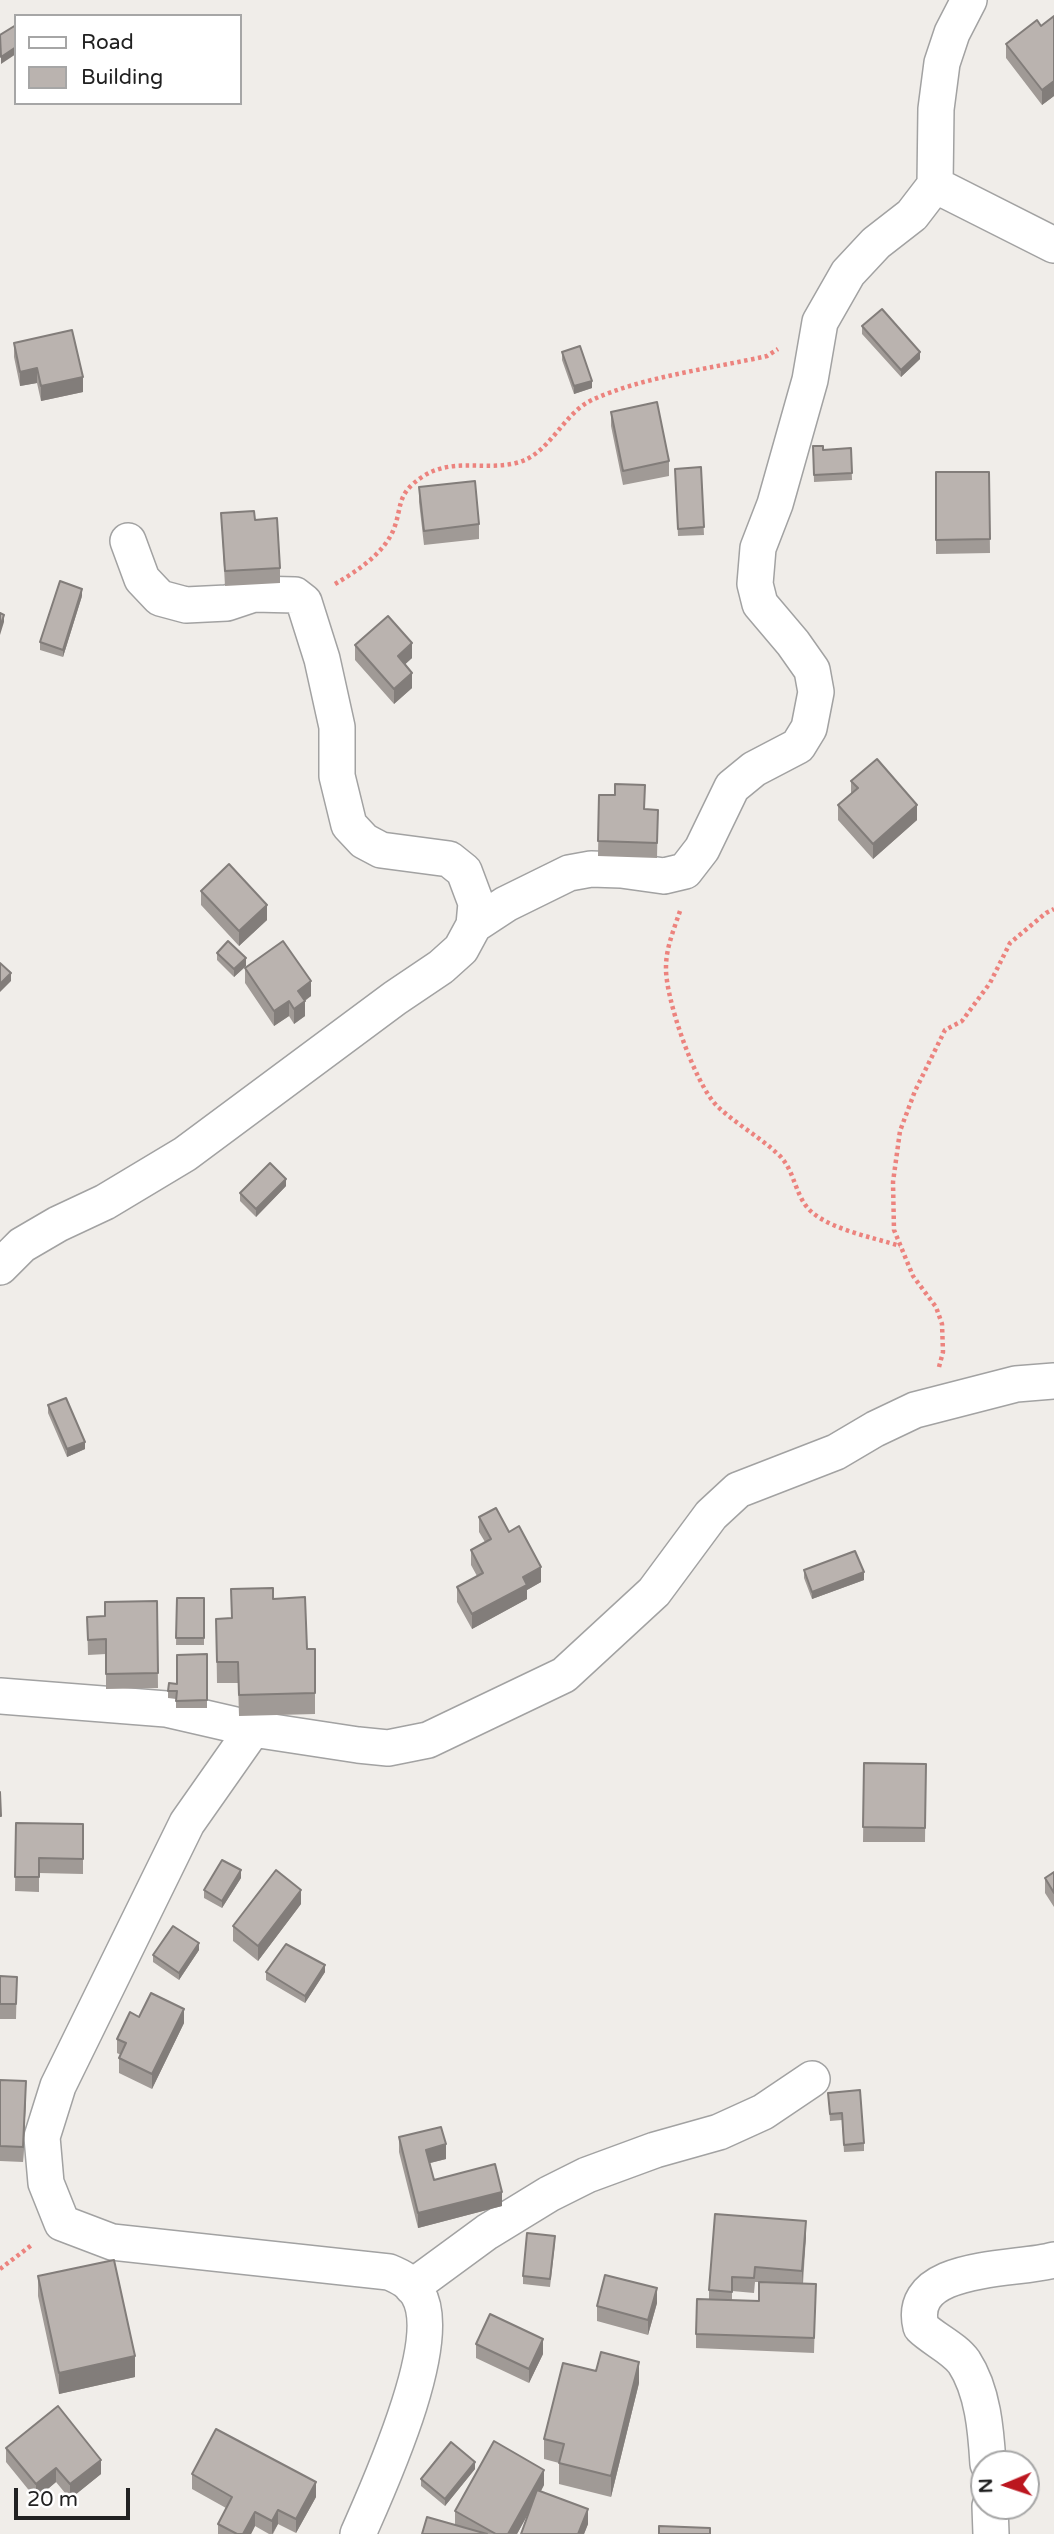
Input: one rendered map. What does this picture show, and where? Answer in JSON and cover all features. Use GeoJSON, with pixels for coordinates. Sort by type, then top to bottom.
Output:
{"type":"FeatureCollection","features":[{"type":"Feature","properties":{"kind":"street"},"geometry":{"type":"LineString","coordinates":[[474,925],[506,904],[569,873],[591,869],[664,876],[685,871],[702,849],[732,787],[754,769],[798,746],[809,728],[816,692],[812,670],[760,604],[755,584],[758,548],[775,504],[810,380],[820,322],[848,273],[876,243],[912,215],[935,185],[936,109],[942,63],[952,33],[969,0]]}},
{"type":"Feature","properties":{"kind":"street"},"geometry":{"type":"LineString","coordinates":[[935,185],[1054,245]]}},
{"type":"Feature","properties":{"kind":"street"},"geometry":{"type":"LineString","coordinates":[[0,1267],[22,1245],[105,1202],[185,1154],[395,998],[441,967],[461,949],[474,925],[476,903],[464,871],[449,859],[381,850],[364,841],[349,825],[337,776],[337,727],[322,659],[304,602],[295,595],[254,594],[226,603],[186,605],[160,598],[142,579],[128,541]]}},
{"type":"Feature","properties":{"kind":"street"},"geometry":{"type":"LineString","coordinates":[[0,1696],[166,1709],[253,1729],[358,1745],[388,1748],[428,1740],[564,1675],[654,1592],[711,1516],[738,1490],[836,1452],[915,1410],[1016,1384],[1054,1381]]}},
{"type":"Feature","properties":{"kind":"street"},"geometry":{"type":"LineString","coordinates":[[253,1729],[187,1823],[58,2087],[41,2137],[46,2183],[62,2223],[113,2242],[389,2272],[407,2280],[418,2294],[426,2326],[416,2385],[379,2486],[358,2534]]}},
{"type":"Feature","properties":{"kind":"street"},"geometry":{"type":"LineString","coordinates":[[412,2287],[487,2232],[549,2194],[587,2175],[644,2154],[719,2132],[763,2112],[812,2079]]}},
{"type":"Feature","properties":{"kind":"street"},"geometry":{"type":"LineString","coordinates":[[987,2450],[986,2427],[976,2391],[963,2361],[921,2327],[919,2306],[925,2295],[951,2278],[992,2268],[1054,2260]]}},
{"type":"Feature","properties":{"kind":"path"},"geometry":{"type":"LineString","coordinates":[[304,602],[348,577],[378,552],[393,530],[401,498],[422,477],[448,466],[516,463],[540,451],[589,401],[626,387],[767,356],[820,322]]}},
{"type":"Feature","properties":{"kind":"path"},"geometry":{"type":"LineString","coordinates":[[685,871],[687,890],[670,942],[666,985],[700,1084],[716,1105],[781,1157],[792,1172],[803,1202],[815,1215],[832,1224],[901,1246]]}},
{"type":"Feature","properties":{"kind":"path"},"geometry":{"type":"LineString","coordinates":[[929,1407],[943,1352],[942,1324],[936,1307],[913,1276],[894,1230],[893,1182],[900,1131],[915,1091],[945,1030],[962,1021],[990,983],[1010,943],[1054,909]]}},
{"type":"Feature","properties":{"kind":"building"},"geometry":{"type":"Polygon","coordinates":[[[1054,16],[1054,81],[1042,90],[1006,44],[1037,20],[1041,26],[1054,16]]]}},
{"type":"Feature","properties":{"kind":"building"},"geometry":{"type":"Polygon","coordinates":[[[14,26],[14,48],[1,57],[0,35],[14,26]]]}},
{"type":"Feature","properties":{"kind":"building"},"geometry":{"type":"Polygon","coordinates":[[[882,309],[920,352],[901,370],[862,326],[882,309]]]}},
{"type":"Feature","properties":{"kind":"building"},"geometry":{"type":"Polygon","coordinates":[[[72,330],[83,377],[41,386],[37,368],[20,372],[14,343],[72,330]]]}},
{"type":"Feature","properties":{"kind":"building"},"geometry":{"type":"Polygon","coordinates":[[[580,346],[592,381],[574,386],[562,352],[580,346]]]}},
{"type":"Feature","properties":{"kind":"building"},"geometry":{"type":"Polygon","coordinates":[[[657,402],[669,461],[623,471],[611,412],[657,402]]]}},
{"type":"Feature","properties":{"kind":"building"},"geometry":{"type":"Polygon","coordinates":[[[813,446],[823,446],[823,450],[851,448],[852,473],[814,475],[813,446]]]}},
{"type":"Feature","properties":{"kind":"building"},"geometry":{"type":"Polygon","coordinates":[[[701,467],[704,527],[678,529],[675,469],[701,467]]]}},
{"type":"Feature","properties":{"kind":"building"},"geometry":{"type":"Polygon","coordinates":[[[936,472],[989,472],[990,539],[936,540],[936,472]]]}},
{"type":"Feature","properties":{"kind":"building"},"geometry":{"type":"Polygon","coordinates":[[[475,481],[479,524],[424,531],[419,487],[475,481]]]}},
{"type":"Feature","properties":{"kind":"building"},"geometry":{"type":"Polygon","coordinates":[[[254,511],[255,520],[277,518],[280,568],[225,571],[221,513],[254,511]]]}},
{"type":"Feature","properties":{"kind":"building"},"geometry":{"type":"Polygon","coordinates":[[[60,581],[82,589],[63,650],[40,642],[60,581]]]}},
{"type":"Feature","properties":{"kind":"building"},"geometry":{"type":"Polygon","coordinates":[[[388,616],[412,643],[398,656],[412,673],[394,689],[355,645],[388,616]]]}},
{"type":"Feature","properties":{"kind":"building"},"geometry":{"type":"Polygon","coordinates":[[[877,759],[917,805],[873,844],[838,805],[858,788],[851,781],[877,759]]]}},
{"type":"Feature","properties":{"kind":"building"},"geometry":{"type":"Polygon","coordinates":[[[615,784],[645,785],[644,809],[658,810],[657,843],[598,841],[599,795],[615,795],[615,784]]]}},
{"type":"Feature","properties":{"kind":"building"},"geometry":{"type":"Polygon","coordinates":[[[229,864],[267,905],[239,931],[201,891],[229,864]]]}},
{"type":"Feature","properties":{"kind":"building"},"geometry":{"type":"Polygon","coordinates":[[[228,941],[246,958],[234,969],[217,953],[228,941]]]}},
{"type":"Feature","properties":{"kind":"building"},"geometry":{"type":"Polygon","coordinates":[[[283,941],[311,981],[298,991],[305,1001],[294,1009],[289,1001],[274,1011],[245,968],[283,941]]]}},
{"type":"Feature","properties":{"kind":"building"},"geometry":{"type":"Polygon","coordinates":[[[0,963],[11,973],[0,984],[0,963]]]}},
{"type":"Feature","properties":{"kind":"building"},"geometry":{"type":"Polygon","coordinates":[[[270,1163],[286,1179],[256,1209],[240,1193],[270,1163]]]}},
{"type":"Feature","properties":{"kind":"building"},"geometry":{"type":"Polygon","coordinates":[[[66,1398],[85,1442],[67,1449],[48,1405],[66,1398]]]}},
{"type":"Feature","properties":{"kind":"building"},"geometry":{"type":"Polygon","coordinates":[[[496,1508],[509,1532],[519,1526],[541,1567],[523,1577],[527,1585],[472,1614],[457,1587],[483,1573],[471,1550],[491,1539],[479,1517],[496,1508]]]}},
{"type":"Feature","properties":{"kind":"building"},"geometry":{"type":"Polygon","coordinates":[[[855,1551],[864,1572],[812,1592],[804,1570],[855,1551]]]}},
{"type":"Feature","properties":{"kind":"building"},"geometry":{"type":"Polygon","coordinates":[[[273,1588],[273,1599],[305,1597],[307,1649],[315,1649],[315,1693],[239,1695],[238,1662],[217,1662],[216,1619],[232,1618],[231,1589],[273,1588]]]}},
{"type":"Feature","properties":{"kind":"building"},"geometry":{"type":"Polygon","coordinates":[[[177,1598],[204,1598],[204,1638],[176,1638],[177,1598]]]}},
{"type":"Feature","properties":{"kind":"building"},"geometry":{"type":"Polygon","coordinates":[[[157,1601],[158,1673],[106,1674],[106,1639],[88,1640],[87,1617],[105,1616],[105,1602],[157,1601]]]}},
{"type":"Feature","properties":{"kind":"building"},"geometry":{"type":"Polygon","coordinates":[[[207,1654],[207,1700],[176,1701],[177,1691],[168,1691],[169,1683],[177,1684],[177,1655],[207,1654]]]}},
{"type":"Feature","properties":{"kind":"building"},"geometry":{"type":"Polygon","coordinates":[[[864,1763],[926,1764],[925,1828],[863,1827],[864,1763]]]}},
{"type":"Feature","properties":{"kind":"building"},"geometry":{"type":"Polygon","coordinates":[[[16,1823],[83,1824],[83,1859],[39,1858],[39,1877],[15,1877],[16,1823]]]}},
{"type":"Feature","properties":{"kind":"building"},"geometry":{"type":"Polygon","coordinates":[[[222,1860],[241,1870],[222,1901],[204,1890],[222,1860]]]}},
{"type":"Feature","properties":{"kind":"building"},"geometry":{"type":"Polygon","coordinates":[[[276,1870],[301,1890],[258,1946],[233,1926],[276,1870]]]}},
{"type":"Feature","properties":{"kind":"building"},"geometry":{"type":"Polygon","coordinates":[[[1054,1872],[1054,1893],[1045,1878],[1054,1872]]]}},
{"type":"Feature","properties":{"kind":"building"},"geometry":{"type":"Polygon","coordinates":[[[173,1926],[199,1943],[179,1973],[153,1955],[173,1926]]]}},
{"type":"Feature","properties":{"kind":"building"},"geometry":{"type":"Polygon","coordinates":[[[286,1944],[325,1965],[305,1996],[266,1972],[286,1944]]]}},
{"type":"Feature","properties":{"kind":"building"},"geometry":{"type":"Polygon","coordinates":[[[0,1976],[17,1977],[16,2004],[0,2004],[0,1976]]]}},
{"type":"Feature","properties":{"kind":"building"},"geometry":{"type":"Polygon","coordinates":[[[151,1993],[184,2009],[152,2074],[119,2058],[126,2043],[117,2039],[130,2012],[139,2017],[151,1993]]]}},
{"type":"Feature","properties":{"kind":"building"},"geometry":{"type":"Polygon","coordinates":[[[0,2080],[26,2081],[23,2147],[0,2146],[0,2080]]]}},
{"type":"Feature","properties":{"kind":"building"},"geometry":{"type":"Polygon","coordinates":[[[860,2090],[864,2143],[844,2145],[842,2113],[830,2114],[828,2093],[860,2090]]]}},
{"type":"Feature","properties":{"kind":"building"},"geometry":{"type":"Polygon","coordinates":[[[441,2127],[446,2144],[426,2150],[434,2180],[495,2164],[502,2192],[418,2213],[399,2137],[441,2127]]]}},
{"type":"Feature","properties":{"kind":"building"},"geometry":{"type":"Polygon","coordinates":[[[715,2214],[806,2221],[802,2271],[755,2267],[754,2278],[732,2277],[732,2292],[709,2290],[715,2214]]]}},
{"type":"Feature","properties":{"kind":"building"},"geometry":{"type":"Polygon","coordinates":[[[527,2233],[555,2236],[550,2279],[523,2276],[527,2233]]]}},
{"type":"Feature","properties":{"kind":"building"},"geometry":{"type":"Polygon","coordinates":[[[114,2260],[135,2356],[59,2373],[38,2276],[114,2260]]]}},
{"type":"Feature","properties":{"kind":"building"},"geometry":{"type":"Polygon","coordinates":[[[605,2275],[657,2288],[648,2320],[597,2306],[605,2275]]]}},
{"type":"Feature","properties":{"kind":"building"},"geometry":{"type":"Polygon","coordinates":[[[759,2282],[816,2284],[814,2338],[696,2334],[697,2299],[759,2301],[759,2282]]]}},
{"type":"Feature","properties":{"kind":"building"},"geometry":{"type":"Polygon","coordinates":[[[490,2314],[543,2339],[529,2369],[476,2344],[490,2314]]]}},
{"type":"Feature","properties":{"kind":"building"},"geometry":{"type":"Polygon","coordinates":[[[601,2352],[639,2362],[611,2476],[559,2463],[564,2444],[544,2439],[563,2363],[596,2371],[601,2352]]]}},
{"type":"Feature","properties":{"kind":"building"},"geometry":{"type":"Polygon","coordinates":[[[58,2406],[101,2460],[70,2484],[56,2468],[36,2484],[6,2448],[58,2406]]]}},
{"type":"Feature","properties":{"kind":"building"},"geometry":{"type":"Polygon","coordinates":[[[216,2429],[316,2482],[296,2519],[278,2510],[272,2521],[255,2512],[243,2534],[237,2534],[218,2524],[232,2497],[192,2474],[216,2429]]]}},
{"type":"Feature","properties":{"kind":"building"},"geometry":{"type":"Polygon","coordinates":[[[494,2441],[544,2470],[508,2534],[496,2534],[455,2511],[494,2441]]]}},
{"type":"Feature","properties":{"kind":"building"},"geometry":{"type":"Polygon","coordinates":[[[451,2442],[475,2462],[445,2499],[421,2479],[451,2442]]]}},
{"type":"Feature","properties":{"kind":"building"},"geometry":{"type":"Polygon","coordinates":[[[537,2490],[588,2509],[578,2534],[521,2534],[537,2490]]]}},
{"type":"Feature","properties":{"kind":"building"},"geometry":{"type":"Polygon","coordinates":[[[427,2517],[487,2534],[422,2534],[427,2517]]]}},
{"type":"Feature","properties":{"kind":"building"},"geometry":{"type":"Polygon","coordinates":[[[659,2526],[710,2528],[710,2534],[659,2534],[659,2526]]]}}]}
